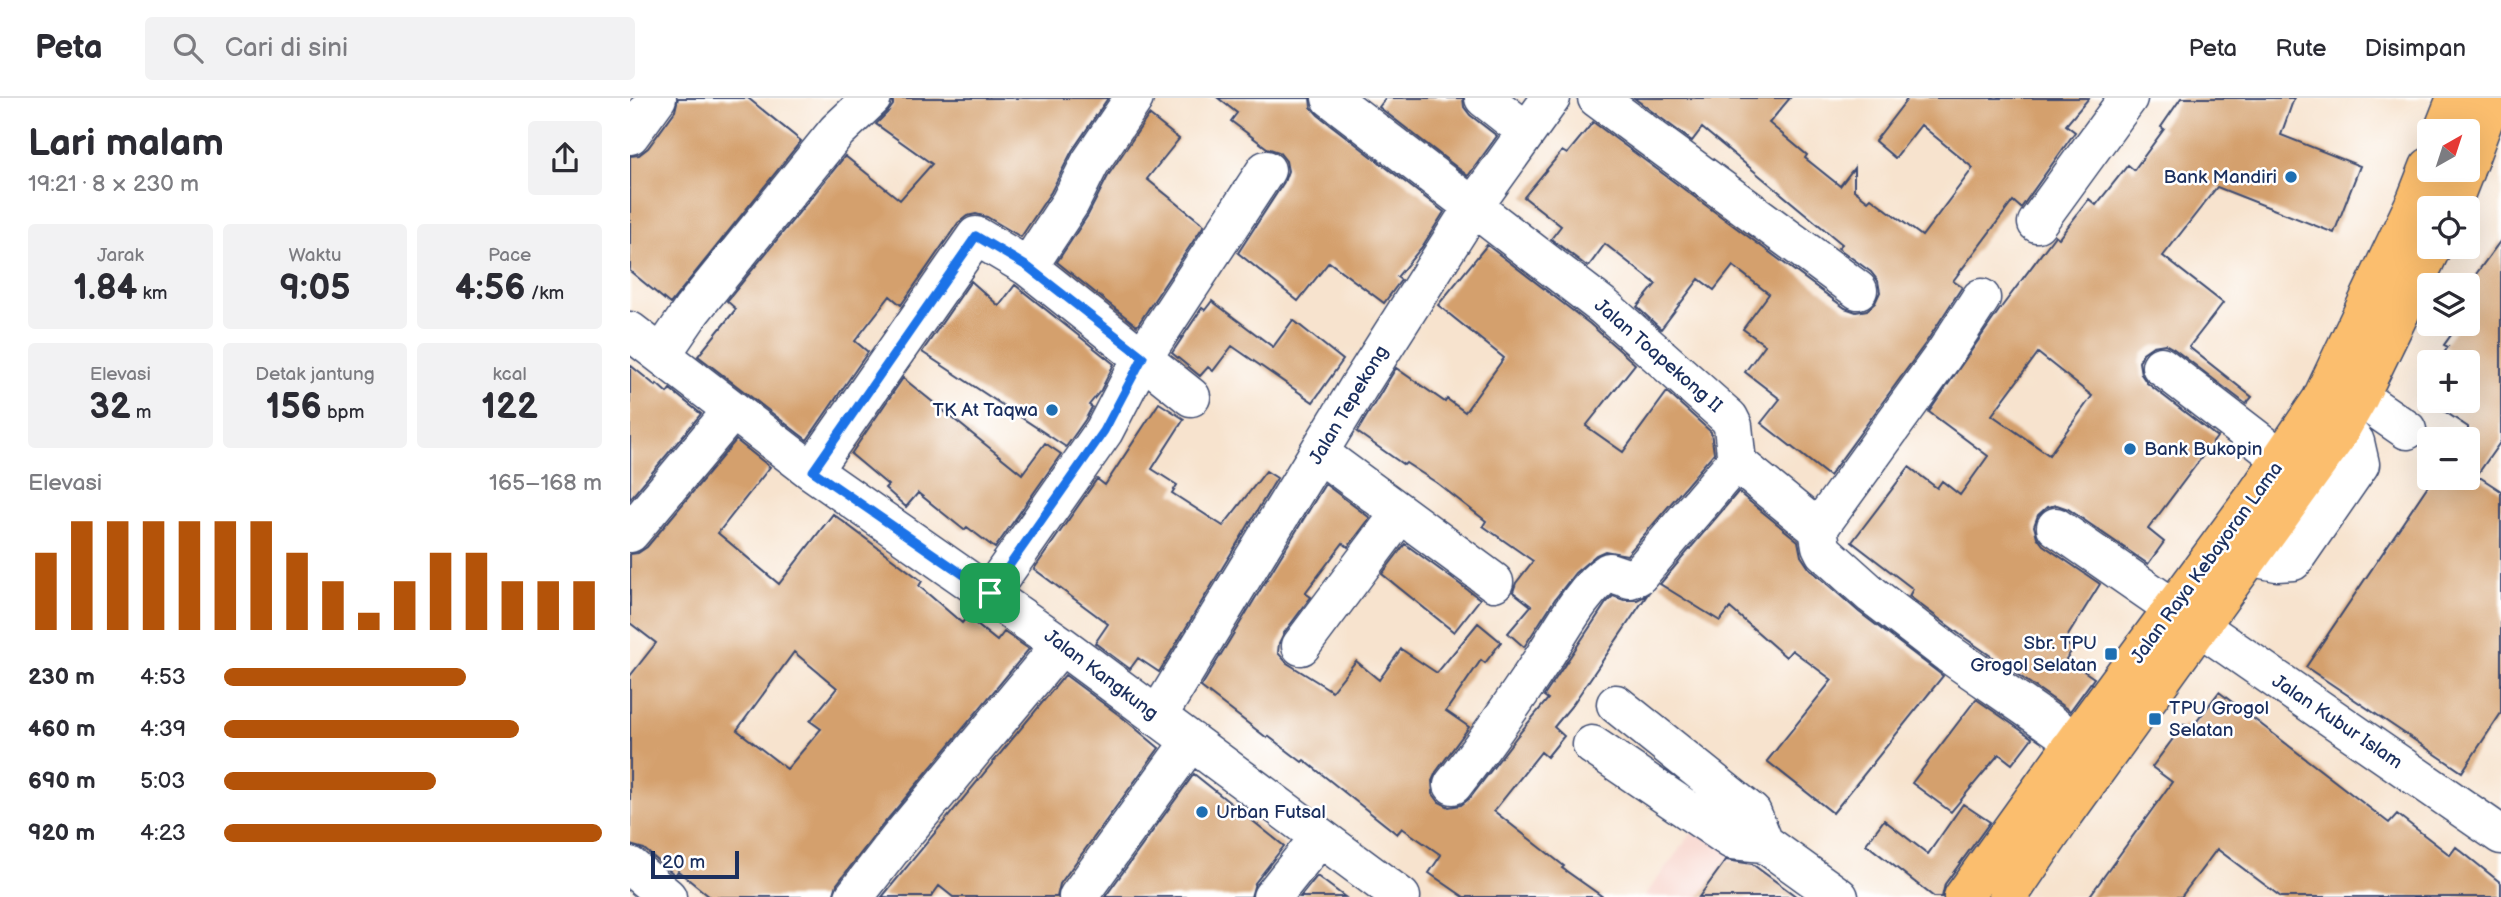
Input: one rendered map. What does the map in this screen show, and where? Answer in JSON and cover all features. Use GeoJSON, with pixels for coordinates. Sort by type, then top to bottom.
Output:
{"type":"FeatureCollection","features":[{"type":"Feature","properties":{"kind":"main road"},"geometry":{"type":"LineString","coordinates":[[2448,119],[2456,98]]}},
{"type":"Feature","properties":{"kind":"main road"},"geometry":{"type":"LineString","coordinates":[[2480,131],[2493,98]]}},
{"type":"Feature","properties":{"kind":"main road","name":"Jalan Raya Kebayoran Lama"},"geometry":{"type":"LineString","coordinates":[[2008,897],[2075,741],[2187,618],[2252,557],[2282,459],[2321,400],[2423,182]]}},
{"type":"Feature","properties":{"kind":"main road","name":"Jalan Raya Kebayoran Lama"},"geometry":{"type":"LineString","coordinates":[[1963,897],[2049,806],[2267,508],[2351,412],[2426,259]]}},
{"type":"Feature","properties":{"kind":"street"},"geometry":{"type":"LineString","coordinates":[[630,135],[657,98]]}},
{"type":"Feature","properties":{"kind":"street"},"geometry":{"type":"LineString","coordinates":[[662,355],[692,310],[838,131],[872,98]]}},
{"type":"Feature","properties":{"kind":"street"},"geometry":{"type":"LineString","coordinates":[[1028,267],[1070,203],[1090,163],[1134,98]]}},
{"type":"Feature","properties":{"kind":"street","name":"Jalan Toapekong II"},"geometry":{"type":"LineString","coordinates":[[1331,98],[1604,307],[1729,418],[1733,426],[1736,461]]}},
{"type":"Feature","properties":{"kind":"street"},"geometry":{"type":"LineString","coordinates":[[1484,98],[1527,131]]}},
{"type":"Feature","properties":{"kind":"street","name":"Jalan Tepekong"},"geometry":{"type":"LineString","coordinates":[[1157,717],[1473,207],[1551,98]]}},
{"type":"Feature","properties":{"kind":"street"},"geometry":{"type":"LineString","coordinates":[[1597,98],[1858,290]]}},
{"type":"Feature","properties":{"kind":"street"},"geometry":{"type":"LineString","coordinates":[[2493,98],[2501,104]]}},
{"type":"Feature","properties":{"kind":"street"},"geometry":{"type":"LineString","coordinates":[[2037,223],[2125,99]]}},
{"type":"Feature","properties":{"kind":"street"},"geometry":{"type":"LineString","coordinates":[[990,593],[1104,431],[1142,358],[1266,170]]}},
{"type":"Feature","properties":{"kind":"street"},"geometry":{"type":"LineString","coordinates":[[813,471],[976,236],[1028,267],[1191,397]]}},
{"type":"Feature","properties":{"kind":"street"},"geometry":{"type":"LineString","coordinates":[[1818,529],[1943,356],[1981,298]]}},
{"type":"Feature","properties":{"kind":"street","name":"Jalan Kangkung"},"geometry":{"type":"LineString","coordinates":[[630,331],[813,471],[990,593],[1401,897]]}},
{"type":"Feature","properties":{"kind":"street"},"geometry":{"type":"LineString","coordinates":[[2161,366],[2282,459]]}},
{"type":"Feature","properties":{"kind":"street"},"geometry":{"type":"LineString","coordinates":[[630,533],[732,411]]}},
{"type":"Feature","properties":{"kind":"street"},"geometry":{"type":"LineString","coordinates":[[2252,557],[2277,562],[2294,561],[2317,528],[2360,464],[2351,412],[2407,430]]}},
{"type":"Feature","properties":{"kind":"street"},"geometry":{"type":"LineString","coordinates":[[1319,453],[1494,582]]}},
{"type":"Feature","properties":{"kind":"street"},"geometry":{"type":"LineString","coordinates":[[1452,785],[1490,738],[1583,599],[1600,578],[1609,572],[1630,579],[1638,576],[1736,461],[1818,529],[1824,552],[1872,595],[1949,654],[2075,741]]}},
{"type":"Feature","properties":{"kind":"street"},"geometry":{"type":"LineString","coordinates":[[1301,646],[1400,514]]}},
{"type":"Feature","properties":{"kind":"street","name":"Jalan Kubur Islam"},"geometry":{"type":"LineString","coordinates":[[2056,527],[2501,835]]}},
{"type":"Feature","properties":{"kind":"street"},"geometry":{"type":"LineString","coordinates":[[854,897],[1061,645]]}},
{"type":"Feature","properties":{"kind":"street"},"geometry":{"type":"LineString","coordinates":[[1616,704],[1752,813],[1764,842],[1835,896]]}},
{"type":"Feature","properties":{"kind":"street"},"geometry":{"type":"LineString","coordinates":[[1078,897],[1191,741]]}},
{"type":"Feature","properties":{"kind":"street"},"geometry":{"type":"LineString","coordinates":[[1592,745],[1732,840],[1764,842]]}},
{"type":"Feature","properties":{"kind":"street"},"geometry":{"type":"LineString","coordinates":[[1648,783],[1673,751]]}},
{"type":"Feature","properties":{"kind":"street"},"geometry":{"type":"LineString","coordinates":[[1272,897],[1320,837]]}},
{"type":"Feature","properties":{"kind":"street"},"geometry":{"type":"LineString","coordinates":[[630,866],[667,897]]}},
{"type":"Feature","properties":{"kind":"shaded area"},"geometry":{"type":"Polygon","coordinates":[[[1700,822],[1798,897],[1644,897],[1700,822]]]}},
{"type":"Feature","properties":{"kind":"building"},"geometry":{"type":"Polygon","coordinates":[[[678,98],[748,98],[801,141],[670,304],[630,271],[630,156],[639,155],[648,148],[675,111],[678,98]]]}},
{"type":"Feature","properties":{"kind":"building"},"geometry":{"type":"Polygon","coordinates":[[[893,98],[1108,98],[1072,151],[1051,192],[1021,237],[987,217],[976,214],[967,216],[958,223],[901,305],[890,296],[855,341],[868,352],[807,440],[698,356],[736,309],[727,301],[845,156],[900,200],[932,164],[876,124],[893,105],[893,98]]]}},
{"type":"Feature","properties":{"kind":"building"},"geometry":{"type":"Polygon","coordinates":[[[1218,98],[1310,98],[1311,107],[1318,115],[1444,212],[1422,247],[1397,277],[1401,280],[1384,303],[1329,262],[1298,301],[1238,253],[1284,182],[1288,171],[1286,161],[1279,152],[1267,148],[1231,121],[1237,113],[1218,98]]]}},
{"type":"Feature","properties":{"kind":"building"},"geometry":{"type":"Polygon","coordinates":[[[1386,98],[1463,98],[1464,107],[1470,115],[1497,136],[1468,176],[1379,107],[1386,98]]]}},
{"type":"Feature","properties":{"kind":"building"},"geometry":{"type":"Polygon","coordinates":[[[1634,98],[1790,98],[1769,123],[1807,155],[1805,158],[1840,186],[1854,168],[1854,190],[1868,201],[1871,198],[1922,236],[1973,168],[1921,125],[1895,158],[1875,141],[1908,98],[2089,98],[2066,125],[2075,132],[2021,208],[2013,201],[1953,281],[1962,287],[1925,344],[1829,476],[1761,423],[1780,399],[1745,372],[1765,345],[1743,329],[1769,294],[1733,266],[1714,290],[1699,279],[1661,329],[1637,307],[1656,284],[1605,244],[1588,267],[1551,239],[1561,226],[1524,197],[1562,151],[1567,154],[1593,122],[1845,308],[1856,312],[1867,310],[1875,303],[1880,292],[1878,281],[1871,272],[1838,248],[1842,244],[1702,128],[1692,141],[1634,98]]]}},
{"type":"Feature","properties":{"kind":"building"},"geometry":{"type":"Polygon","coordinates":[[[2181,98],[2294,98],[2281,135],[2360,166],[2334,233],[2217,187],[2163,256],[2223,303],[2189,347],[2252,397],[2246,404],[2165,344],[2153,346],[2143,353],[2139,362],[2141,374],[2147,383],[2217,437],[2148,529],[2164,542],[2148,564],[2068,509],[2057,505],[2047,507],[2038,515],[2034,526],[2043,545],[2100,584],[2064,642],[2073,649],[2066,659],[2094,678],[2070,711],[1909,596],[1913,589],[1852,542],[1909,467],[1937,488],[1942,481],[1960,495],[1988,456],[1929,412],[2055,235],[2059,238],[2089,199],[2096,205],[2128,165],[2134,170],[2164,129],[2161,127],[2181,98]],[[2038,353],[1992,415],[2049,455],[2092,396],[2038,353]]]}},
{"type":"Feature","properties":{"kind":"building"},"geometry":{"type":"Polygon","coordinates":[[[1149,115],[1179,139],[1147,179],[1204,225],[1137,326],[1057,262],[1088,215],[1109,174],[1149,115]]]}},
{"type":"Feature","properties":{"kind":"building"},"geometry":{"type":"Polygon","coordinates":[[[2501,240],[2501,441],[2480,471],[2480,427],[2468,427],[2447,413],[2480,413],[2480,350],[2446,350],[2448,347],[2444,345],[2450,336],[2480,336],[2480,273],[2477,273],[2501,240]]]}},
{"type":"Feature","properties":{"kind":"building"},"geometry":{"type":"Polygon","coordinates":[[[1487,245],[1590,324],[1635,364],[1586,426],[1623,452],[1667,392],[1711,432],[1714,453],[1627,555],[1605,551],[1575,573],[1524,647],[1508,633],[1531,606],[1513,592],[1516,583],[1533,561],[1483,526],[1486,521],[1437,483],[1406,463],[1404,465],[1357,432],[1396,368],[1445,402],[1447,399],[1465,412],[1504,358],[1438,305],[1487,245]]]}},
{"type":"Feature","properties":{"kind":"building"},"geometry":{"type":"Polygon","coordinates":[[[971,281],[999,306],[1015,285],[1114,364],[1101,390],[1089,405],[1092,407],[1085,420],[1066,447],[922,352],[971,281]]]}},
{"type":"Feature","properties":{"kind":"building"},"geometry":{"type":"Polygon","coordinates":[[[1212,301],[1273,347],[1293,320],[1343,360],[1313,402],[1232,346],[1213,371],[1208,367],[1200,376],[1172,353],[1202,308],[1205,310],[1212,301]]]}},
{"type":"Feature","properties":{"kind":"building"},"geometry":{"type":"Polygon","coordinates":[[[630,365],[667,393],[670,389],[701,414],[630,499],[630,365]]]}},
{"type":"Feature","properties":{"kind":"building"},"geometry":{"type":"Polygon","coordinates":[[[903,378],[1022,474],[1045,443],[1061,454],[995,548],[967,527],[964,530],[918,493],[906,507],[885,488],[888,485],[851,454],[903,378]]]}},
{"type":"Feature","properties":{"kind":"building"},"geometry":{"type":"Polygon","coordinates":[[[1159,403],[1184,419],[1152,469],[1177,485],[1172,493],[1223,526],[1266,471],[1277,478],[1159,672],[1138,658],[1130,669],[1095,643],[1108,624],[1034,569],[1097,479],[1105,485],[1159,403]]]}},
{"type":"Feature","properties":{"kind":"building"},"geometry":{"type":"Polygon","coordinates":[[[736,440],[770,467],[718,533],[779,584],[833,514],[922,581],[919,586],[962,623],[967,617],[997,641],[1004,632],[1029,649],[882,826],[837,884],[833,897],[710,897],[678,871],[675,875],[644,849],[630,845],[630,676],[656,643],[630,623],[630,554],[638,553],[647,547],[736,440]],[[794,652],[737,730],[787,769],[821,729],[810,721],[837,688],[794,652]]]}},
{"type":"Feature","properties":{"kind":"building"},"geometry":{"type":"Polygon","coordinates":[[[2481,478],[2501,491],[2501,713],[2462,772],[2306,667],[2425,490],[2480,490],[2481,478]]]}},
{"type":"Feature","properties":{"kind":"building"},"geometry":{"type":"Polygon","coordinates":[[[1325,484],[1370,518],[1348,547],[1343,543],[1305,593],[1311,597],[1279,643],[1278,653],[1287,663],[1332,691],[1356,661],[1379,680],[1401,649],[1437,673],[1478,623],[1501,642],[1485,663],[1481,660],[1446,711],[1469,727],[1432,781],[1433,794],[1439,802],[1449,807],[1461,805],[1470,798],[1548,699],[1544,696],[1606,603],[1613,596],[1624,600],[1637,600],[1647,595],[1573,704],[1554,727],[1564,736],[1547,757],[1541,752],[1494,811],[1564,866],[1562,868],[1603,897],[1464,897],[1429,873],[1441,855],[1402,828],[1397,834],[1304,760],[1302,762],[1268,736],[1267,738],[1201,687],[1325,484]]]}},
{"type":"Feature","properties":{"kind":"building"},"geometry":{"type":"Polygon","coordinates":[[[1738,492],[1798,541],[1801,556],[1809,568],[1859,612],[1943,676],[1833,813],[1767,761],[1832,680],[1792,650],[1786,657],[1730,608],[1720,621],[1660,584],[1738,492]]]}},
{"type":"Feature","properties":{"kind":"building"},"geometry":{"type":"Polygon","coordinates":[[[1405,544],[1480,599],[1454,632],[1382,574],[1405,544]]]}},
{"type":"Feature","properties":{"kind":"building"},"geometry":{"type":"Polygon","coordinates":[[[1065,675],[1159,748],[1060,884],[1057,897],[953,897],[939,886],[931,897],[882,897],[1065,675]]]}},
{"type":"Feature","properties":{"kind":"building"},"geometry":{"type":"Polygon","coordinates":[[[2219,692],[2389,823],[2397,814],[2450,855],[2456,847],[2501,883],[2501,897],[2281,897],[2217,849],[2181,897],[2089,897],[2172,782],[2152,767],[2184,724],[2191,729],[2219,692]]]}},
{"type":"Feature","properties":{"kind":"building"},"geometry":{"type":"Polygon","coordinates":[[[1976,699],[2032,738],[2012,764],[1999,754],[1951,812],[1912,783],[1976,699]]]}},
{"type":"Feature","properties":{"kind":"building","name":"Urban Futsal"},"geometry":{"type":"Polygon","coordinates":[[[1194,774],[1284,846],[1255,883],[1251,897],[1105,897],[1194,774]]]}},
{"type":"Feature","properties":{"kind":"building"},"geometry":{"type":"Polygon","coordinates":[[[1963,804],[1990,822],[1945,884],[1942,897],[1934,897],[1866,844],[1884,820],[1928,854],[1963,804]]]}},
{"type":"Feature","properties":{"kind":"building"},"geometry":{"type":"Polygon","coordinates":[[[1726,860],[1752,864],[1797,897],[1699,897],[1726,860]]]}},
{"type":"Feature","properties":{"kind":"building"},"geometry":{"type":"Polygon","coordinates":[[[1317,876],[1345,897],[1300,897],[1317,876]]]}},
{"type":"Feature","properties":{"kind":"place","name":"Bank Mandiri"},"geometry":{"type":"Point","coordinates":[2291,177]}},
{"type":"Feature","properties":{"kind":"place","name":"TK At Taqwa"},"geometry":{"type":"Point","coordinates":[1052,410]}},
{"type":"Feature","properties":{"kind":"place","name":"Bank Bukopin"},"geometry":{"type":"Point","coordinates":[2130,449]}},
{"type":"Feature","properties":{"kind":"place","name":"Sbr. TPU Grogol Selatan"},"geometry":{"type":"Point","coordinates":[2111,654]}},
{"type":"Feature","properties":{"kind":"place","name":"TPU Grogol Selatan"},"geometry":{"type":"Point","coordinates":[2155,719]}},
{"type":"Feature","properties":{"kind":"place","name":"Urban Futsal"},"geometry":{"type":"Point","coordinates":[1202,812]}},
{"type":"Feature","properties":{"kind":"route"},"geometry":{"type":"LineString","coordinates":[[976,236],[1028,267],[1143,357],[1104,431],[990,593],[813,471],[976,236]]}}]}
